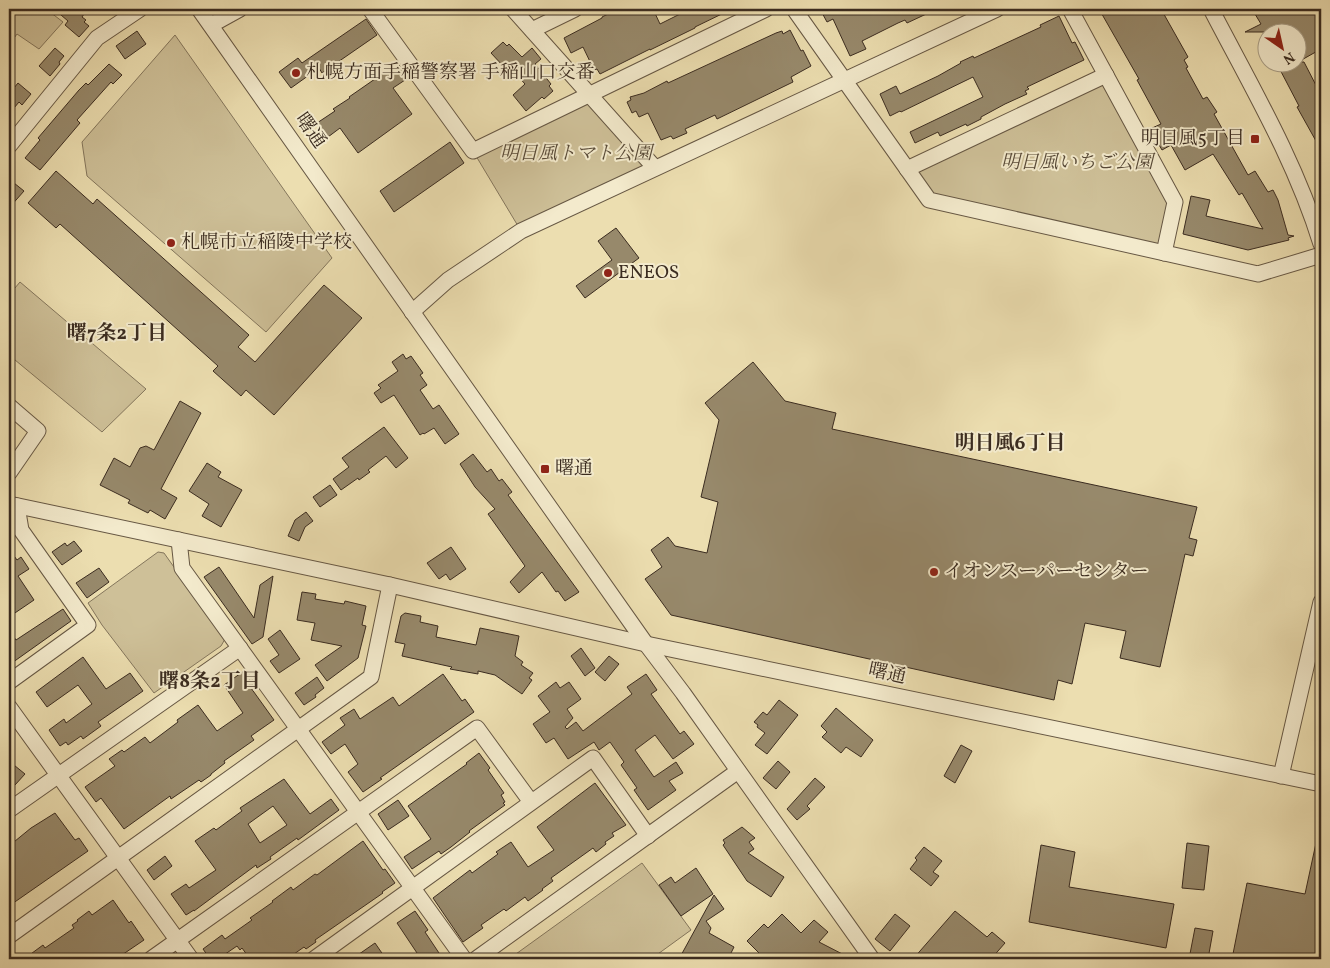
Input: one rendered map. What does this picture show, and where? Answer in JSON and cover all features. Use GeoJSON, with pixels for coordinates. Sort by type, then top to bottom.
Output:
{"type":"FeatureCollection","features":[{"type":"Feature","properties":{"kind":"street"},"geometry":{"type":"LineString","coordinates":[[9,146],[97,38],[140,9]]}},
{"type":"Feature","properties":{"kind":"street","name":"曙通"},"geometry":{"type":"LineString","coordinates":[[199,9],[646,644],[1321,784]]}},
{"type":"Feature","properties":{"kind":"street"},"geometry":{"type":"LineString","coordinates":[[211,25],[240,9]]}},
{"type":"Feature","properties":{"kind":"street"},"geometry":{"type":"LineString","coordinates":[[370,9],[473,151],[766,9]]}},
{"type":"Feature","properties":{"kind":"street"},"geometry":{"type":"LineString","coordinates":[[513,9],[656,168]]}},
{"type":"Feature","properties":{"kind":"street"},"geometry":{"type":"LineString","coordinates":[[532,30],[575,9]]}},
{"type":"Feature","properties":{"kind":"street"},"geometry":{"type":"LineString","coordinates":[[794,9],[928,200],[1258,274],[1321,255]]}},
{"type":"Feature","properties":{"kind":"street"},"geometry":{"type":"LineString","coordinates":[[412,312],[448,280],[521,231],[997,9]]}},
{"type":"Feature","properties":{"kind":"street"},"geometry":{"type":"LineString","coordinates":[[1070,9],[1175,202],[1164,253]]}},
{"type":"Feature","properties":{"kind":"street"},"geometry":{"type":"LineString","coordinates":[[1210,9],[1290,159],[1310,208],[1321,244]]}},
{"type":"Feature","properties":{"kind":"street"},"geometry":{"type":"LineString","coordinates":[[907,169],[1106,75]]}},
{"type":"Feature","properties":{"kind":"street"},"geometry":{"type":"LineString","coordinates":[[9,406],[38,431],[9,473]]}},
{"type":"Feature","properties":{"kind":"street"},"geometry":{"type":"LineString","coordinates":[[13,505],[390,585],[646,644],[872,959]]}},
{"type":"Feature","properties":{"kind":"street"},"geometry":{"type":"LineString","coordinates":[[9,682],[88,625],[22,530],[13,505]]}},
{"type":"Feature","properties":{"kind":"street"},"geometry":{"type":"LineString","coordinates":[[179,540],[182,568],[464,959]]}},
{"type":"Feature","properties":{"kind":"street"},"geometry":{"type":"LineString","coordinates":[[9,936],[371,677],[390,585]]}},
{"type":"Feature","properties":{"kind":"street"},"geometry":{"type":"LineString","coordinates":[[1282,776],[1318,637],[1321,602]]}},
{"type":"Feature","properties":{"kind":"street"},"geometry":{"type":"LineString","coordinates":[[9,810],[240,648]]}},
{"type":"Feature","properties":{"kind":"street"},"geometry":{"type":"LineString","coordinates":[[9,707],[191,959]]}},
{"type":"Feature","properties":{"kind":"street"},"geometry":{"type":"LineString","coordinates":[[151,959],[476,728],[531,802]]}},
{"type":"Feature","properties":{"kind":"street"},"geometry":{"type":"LineString","coordinates":[[314,959],[593,758],[648,836]]}},
{"type":"Feature","properties":{"kind":"street"},"geometry":{"type":"LineString","coordinates":[[476,959],[738,771]]}},
{"type":"Feature","properties":{"kind":"green space"},"geometry":{"type":"Polygon","coordinates":[[[18,9],[46,9],[63,22],[39,49],[17,34],[9,45],[9,15],[18,9]]]}},
{"type":"Feature","properties":{"kind":"green space"},"geometry":{"type":"Polygon","coordinates":[[[175,35],[332,258],[266,332],[87,176],[82,142],[175,35]]]}},
{"type":"Feature","properties":{"kind":"green space","name":"明日風いちご公園"},"geometry":{"type":"Polygon","coordinates":[[[1106,75],[1175,202],[1164,253],[929,200],[907,169],[1106,75]]]}},
{"type":"Feature","properties":{"kind":"green space","name":"明日風トマト公園"},"geometry":{"type":"Polygon","coordinates":[[[590,95],[655,168],[521,231],[473,151],[590,95]]]}},
{"type":"Feature","properties":{"kind":"green space"},"geometry":{"type":"Polygon","coordinates":[[[20,282],[146,389],[102,432],[9,355],[9,295],[20,282]]]}},
{"type":"Feature","properties":{"kind":"green space"},"geometry":{"type":"Polygon","coordinates":[[[158,552],[164,553],[225,639],[221,646],[154,693],[102,625],[88,603],[158,552]]]}},
{"type":"Feature","properties":{"kind":"green space"},"geometry":{"type":"Polygon","coordinates":[[[642,863],[691,930],[651,959],[509,959],[642,863]]]}},
{"type":"Feature","properties":{"kind":"building"},"geometry":{"type":"Polygon","coordinates":[[[54,9],[78,9],[84,14],[82,17],[86,20],[84,22],[89,26],[79,37],[65,25],[68,21],[54,9]]]}},
{"type":"Feature","properties":{"kind":"building"},"geometry":{"type":"Polygon","coordinates":[[[608,9],[653,9],[660,24],[690,9],[732,9],[600,74],[597,69],[594,70],[583,47],[571,53],[564,38],[610,13],[608,9]]]}},
{"type":"Feature","properties":{"kind":"building"},"geometry":{"type":"Polygon","coordinates":[[[820,9],[937,9],[907,23],[905,20],[862,41],[866,49],[850,56],[833,19],[827,22],[820,9]]]}},
{"type":"Feature","properties":{"kind":"building"},"geometry":{"type":"Polygon","coordinates":[[[1099,9],[1161,9],[1188,57],[1184,60],[1188,67],[1186,68],[1203,99],[1207,97],[1217,112],[1214,114],[1248,175],[1255,171],[1268,192],[1273,190],[1278,200],[1288,235],[1294,236],[1288,238],[1289,240],[1248,250],[1183,234],[1191,196],[1210,200],[1206,216],[1263,229],[1242,193],[1239,195],[1213,154],[1185,170],[1171,145],[1162,150],[1150,129],[1161,124],[1137,80],[1139,79],[1099,9]]]}},
{"type":"Feature","properties":{"kind":"building"},"geometry":{"type":"Polygon","coordinates":[[[1252,9],[1321,9],[1321,15],[1316,18],[1321,28],[1321,49],[1308,56],[1308,22],[1260,22],[1252,9]]]}},
{"type":"Feature","properties":{"kind":"building"},"geometry":{"type":"Polygon","coordinates":[[[1059,16],[1072,43],[1075,42],[1084,60],[1027,87],[1029,89],[1025,91],[1027,94],[1005,104],[967,126],[966,124],[940,136],[938,132],[915,143],[910,132],[983,97],[973,77],[890,116],[880,94],[896,86],[900,94],[938,76],[960,62],[973,56],[974,58],[1041,27],[1040,25],[1059,16]]]}},
{"type":"Feature","properties":{"kind":"building"},"geometry":{"type":"Polygon","coordinates":[[[366,19],[377,35],[322,73],[319,68],[291,88],[279,72],[298,58],[302,63],[366,19]]]}},
{"type":"Feature","properties":{"kind":"building"},"geometry":{"type":"Polygon","coordinates":[[[1258,26],[1258,32],[1245,32],[1258,26]]]}},
{"type":"Feature","properties":{"kind":"building"},"geometry":{"type":"Polygon","coordinates":[[[790,30],[811,66],[791,77],[793,82],[717,119],[715,115],[685,129],[687,133],[673,139],[671,136],[661,140],[648,113],[639,117],[636,111],[632,113],[627,102],[631,100],[630,97],[644,93],[667,81],[668,83],[776,33],[782,31],[783,34],[790,30]]]}},
{"type":"Feature","properties":{"kind":"building"},"geometry":{"type":"Polygon","coordinates":[[[137,31],[146,44],[125,59],[116,46],[137,31]]]}},
{"type":"Feature","properties":{"kind":"building"},"geometry":{"type":"Polygon","coordinates":[[[503,42],[507,46],[509,44],[522,57],[532,48],[541,59],[535,64],[551,84],[549,86],[553,91],[544,99],[542,97],[526,111],[513,95],[525,84],[507,64],[504,67],[491,53],[503,42]]]}},
{"type":"Feature","properties":{"kind":"building"},"geometry":{"type":"Polygon","coordinates":[[[55,48],[64,56],[50,76],[39,66],[55,48]]]}},
{"type":"Feature","properties":{"kind":"building"},"geometry":{"type":"Polygon","coordinates":[[[398,63],[408,78],[393,88],[412,114],[358,153],[340,128],[328,137],[317,123],[335,111],[333,109],[349,97],[398,63]]]}},
{"type":"Feature","properties":{"kind":"building"},"geometry":{"type":"Polygon","coordinates":[[[109,64],[122,75],[113,84],[111,82],[77,120],[80,123],[40,170],[25,158],[40,140],[38,138],[79,90],[86,83],[88,85],[109,64]]]}},
{"type":"Feature","properties":{"kind":"building"},"geometry":{"type":"Polygon","coordinates":[[[1308,70],[1321,95],[1321,150],[1297,107],[1299,106],[1281,72],[1308,72],[1308,70]]]}},
{"type":"Feature","properties":{"kind":"building"},"geometry":{"type":"Polygon","coordinates":[[[18,83],[31,94],[22,105],[19,102],[9,114],[9,94],[18,83]]]}},
{"type":"Feature","properties":{"kind":"building"},"geometry":{"type":"Polygon","coordinates":[[[450,142],[464,163],[394,212],[380,191],[450,142]]]}},
{"type":"Feature","properties":{"kind":"building"},"geometry":{"type":"Polygon","coordinates":[[[56,171],[93,204],[97,199],[249,335],[238,347],[255,362],[324,285],[362,318],[274,415],[246,390],[241,396],[213,371],[218,366],[60,224],[56,228],[28,203],[56,171]]]}},
{"type":"Feature","properties":{"kind":"building"},"geometry":{"type":"Polygon","coordinates":[[[9,179],[24,191],[9,208],[9,179]]]}},
{"type":"Feature","properties":{"kind":"building"},"geometry":{"type":"Polygon","coordinates":[[[616,228],[639,258],[585,298],[576,286],[612,260],[598,241],[616,228]]]}},
{"type":"Feature","properties":{"kind":"building"},"geometry":{"type":"Polygon","coordinates":[[[403,354],[406,359],[411,356],[423,373],[420,375],[427,385],[420,390],[433,409],[439,405],[459,434],[445,444],[434,428],[420,435],[394,395],[381,403],[374,393],[381,388],[378,385],[398,371],[392,362],[403,354]]]}},
{"type":"Feature","properties":{"kind":"building"},"geometry":{"type":"Polygon","coordinates":[[[753,362],[785,401],[836,413],[832,429],[1197,507],[1189,538],[1197,540],[1193,556],[1185,554],[1160,667],[1120,658],[1126,631],[1085,623],[1072,684],[1058,680],[1054,700],[671,615],[645,579],[662,567],[651,550],[668,537],[675,546],[707,553],[718,502],[701,497],[719,420],[705,403],[753,362]]]}},
{"type":"Feature","properties":{"kind":"building"},"geometry":{"type":"Polygon","coordinates":[[[180,401],[201,413],[161,489],[177,498],[165,519],[150,510],[148,513],[128,503],[130,500],[100,485],[114,458],[130,467],[140,448],[146,446],[154,450],[180,401]]]}},
{"type":"Feature","properties":{"kind":"building"},"geometry":{"type":"Polygon","coordinates":[[[384,427],[408,458],[396,468],[386,456],[368,470],[370,472],[341,490],[333,479],[349,467],[342,458],[384,427]]]}},
{"type":"Feature","properties":{"kind":"building"},"geometry":{"type":"Polygon","coordinates":[[[473,454],[487,472],[491,469],[499,481],[502,479],[512,492],[508,495],[579,592],[565,601],[542,572],[519,593],[510,582],[525,566],[488,514],[495,509],[475,487],[460,464],[473,454]]]}},
{"type":"Feature","properties":{"kind":"building"},"geometry":{"type":"Polygon","coordinates":[[[207,463],[221,472],[218,477],[242,490],[221,527],[202,516],[209,504],[189,491],[207,463]]]}},
{"type":"Feature","properties":{"kind":"building"},"geometry":{"type":"Polygon","coordinates":[[[330,485],[337,495],[320,507],[313,497],[330,485]]]}},
{"type":"Feature","properties":{"kind":"building"},"geometry":{"type":"Polygon","coordinates":[[[306,512],[313,521],[305,527],[299,541],[288,536],[295,520],[306,512]]]}},
{"type":"Feature","properties":{"kind":"building"},"geometry":{"type":"Polygon","coordinates":[[[74,541],[82,551],[62,565],[52,552],[65,543],[67,546],[74,541]]]}},
{"type":"Feature","properties":{"kind":"building"},"geometry":{"type":"Polygon","coordinates":[[[451,547],[466,569],[450,580],[446,574],[439,579],[427,563],[451,547]]]}},
{"type":"Feature","properties":{"kind":"building"},"geometry":{"type":"Polygon","coordinates":[[[9,549],[17,560],[21,557],[29,569],[18,576],[34,600],[9,617],[9,549]]]}},
{"type":"Feature","properties":{"kind":"building"},"geometry":{"type":"Polygon","coordinates":[[[219,567],[254,618],[260,585],[273,576],[263,637],[252,644],[204,577],[219,567]]]}},
{"type":"Feature","properties":{"kind":"building"},"geometry":{"type":"Polygon","coordinates":[[[99,568],[109,582],[87,598],[76,583],[99,568]]]}},
{"type":"Feature","properties":{"kind":"building"},"geometry":{"type":"Polygon","coordinates":[[[302,592],[316,594],[315,599],[344,604],[345,601],[366,606],[362,625],[366,626],[358,658],[327,681],[315,665],[342,646],[311,640],[315,623],[297,620],[302,592]]]}},
{"type":"Feature","properties":{"kind":"building"},"geometry":{"type":"Polygon","coordinates":[[[63,609],[71,621],[9,665],[9,630],[16,640],[63,609]]]}},
{"type":"Feature","properties":{"kind":"building"},"geometry":{"type":"Polygon","coordinates":[[[405,613],[421,616],[420,622],[438,626],[436,637],[476,645],[480,628],[519,636],[515,656],[523,662],[521,665],[533,673],[529,678],[532,680],[522,694],[495,675],[478,671],[478,674],[450,669],[452,667],[402,656],[405,644],[395,642],[401,616],[405,613]]]}},
{"type":"Feature","properties":{"kind":"building"},"geometry":{"type":"Polygon","coordinates":[[[280,630],[300,659],[279,673],[270,661],[279,655],[268,639],[280,630]]]}},
{"type":"Feature","properties":{"kind":"building"},"geometry":{"type":"Polygon","coordinates":[[[581,648],[595,668],[585,676],[571,656],[581,648]]]}},
{"type":"Feature","properties":{"kind":"building"},"geometry":{"type":"Polygon","coordinates":[[[609,656],[619,664],[605,681],[595,672],[609,656]]]}},
{"type":"Feature","properties":{"kind":"building"},"geometry":{"type":"Polygon","coordinates":[[[83,657],[106,689],[130,673],[143,691],[98,722],[101,726],[83,739],[81,736],[68,745],[66,742],[60,746],[49,730],[64,719],[66,723],[92,704],[78,685],[47,707],[36,692],[83,657]]]}},
{"type":"Feature","properties":{"kind":"building"},"geometry":{"type":"Polygon","coordinates":[[[244,671],[254,686],[251,688],[274,720],[251,736],[254,740],[224,761],[225,763],[211,775],[201,782],[199,780],[171,799],[170,796],[124,829],[101,798],[96,802],[85,787],[115,766],[109,759],[122,750],[124,752],[145,737],[150,743],[198,705],[217,731],[243,713],[224,685],[244,671]]]}},
{"type":"Feature","properties":{"kind":"building"},"geometry":{"type":"Polygon","coordinates":[[[443,674],[462,701],[465,699],[474,712],[363,792],[348,772],[358,764],[345,744],[331,754],[322,742],[345,725],[340,718],[354,709],[360,719],[393,697],[399,706],[443,674]]]}},
{"type":"Feature","properties":{"kind":"building"},"geometry":{"type":"Polygon","coordinates":[[[646,674],[657,690],[651,694],[680,734],[684,731],[694,744],[673,759],[655,735],[635,750],[654,777],[676,762],[683,773],[669,781],[676,790],[648,810],[634,790],[637,788],[621,765],[624,762],[610,742],[599,750],[594,742],[568,759],[554,738],[546,743],[533,724],[550,712],[538,696],[556,682],[560,688],[569,682],[581,699],[567,709],[573,718],[565,727],[567,729],[576,722],[583,731],[632,694],[627,687],[646,674]]]}},
{"type":"Feature","properties":{"kind":"building"},"geometry":{"type":"Polygon","coordinates":[[[317,677],[324,688],[315,695],[316,697],[304,705],[295,693],[317,677]]]}},
{"type":"Feature","properties":{"kind":"building"},"geometry":{"type":"Polygon","coordinates":[[[779,700],[798,715],[767,754],[755,745],[765,733],[754,722],[763,712],[767,715],[779,700]]]}},
{"type":"Feature","properties":{"kind":"building"},"geometry":{"type":"Polygon","coordinates":[[[836,708],[873,740],[861,757],[846,747],[841,753],[822,737],[827,732],[821,726],[836,708]]]}},
{"type":"Feature","properties":{"kind":"building"},"geometry":{"type":"Polygon","coordinates":[[[961,745],[972,751],[955,783],[944,776],[961,745]]]}},
{"type":"Feature","properties":{"kind":"building"},"geometry":{"type":"Polygon","coordinates":[[[479,753],[504,793],[501,795],[505,805],[441,854],[439,851],[412,869],[404,857],[431,839],[408,806],[467,764],[479,753]]]}},
{"type":"Feature","properties":{"kind":"building"},"geometry":{"type":"Polygon","coordinates":[[[9,761],[25,774],[15,785],[9,780],[9,761]]]}},
{"type":"Feature","properties":{"kind":"building"},"geometry":{"type":"Polygon","coordinates":[[[778,761],[790,772],[776,789],[763,778],[778,761]]]}},
{"type":"Feature","properties":{"kind":"building"},"geometry":{"type":"Polygon","coordinates":[[[815,778],[825,787],[807,806],[810,809],[797,820],[787,809],[815,778]]]}},
{"type":"Feature","properties":{"kind":"building"},"geometry":{"type":"Polygon","coordinates":[[[284,779],[310,814],[331,799],[339,810],[298,840],[297,838],[270,857],[271,859],[257,868],[256,865],[186,915],[171,894],[186,884],[189,888],[216,870],[195,841],[214,828],[216,830],[242,811],[240,808],[284,779]],[[273,806],[248,824],[260,843],[287,825],[273,806]]]}},
{"type":"Feature","properties":{"kind":"building"},"geometry":{"type":"Polygon","coordinates":[[[595,783],[626,825],[612,833],[614,836],[596,852],[593,848],[551,878],[553,881],[528,901],[525,897],[506,911],[504,909],[481,925],[483,928],[463,942],[433,898],[470,870],[472,873],[498,854],[496,852],[511,842],[528,867],[554,850],[537,827],[595,783]]]}},
{"type":"Feature","properties":{"kind":"building"},"geometry":{"type":"Polygon","coordinates":[[[398,800],[409,816],[388,830],[378,814],[398,800]]]}},
{"type":"Feature","properties":{"kind":"building"},"geometry":{"type":"Polygon","coordinates":[[[55,813],[75,840],[79,838],[88,851],[9,906],[9,846],[31,828],[55,813]]]}},
{"type":"Feature","properties":{"kind":"building"},"geometry":{"type":"Polygon","coordinates":[[[742,827],[755,838],[749,842],[754,849],[748,853],[784,877],[771,897],[747,881],[723,845],[725,843],[723,840],[742,827]]]}},
{"type":"Feature","properties":{"kind":"building"},"geometry":{"type":"Polygon","coordinates":[[[363,841],[383,870],[385,869],[395,883],[383,893],[315,940],[316,942],[306,949],[304,947],[287,959],[250,959],[242,948],[240,950],[237,946],[218,959],[210,959],[203,949],[222,935],[225,939],[252,920],[250,918],[291,887],[293,890],[315,874],[317,875],[363,841]]]}},
{"type":"Feature","properties":{"kind":"building"},"geometry":{"type":"Polygon","coordinates":[[[1187,843],[1209,846],[1204,890],[1182,888],[1187,843]]]}},
{"type":"Feature","properties":{"kind":"building"},"geometry":{"type":"Polygon","coordinates":[[[1316,843],[1321,843],[1321,959],[1232,959],[1247,883],[1305,894],[1316,843]]]}},
{"type":"Feature","properties":{"kind":"building"},"geometry":{"type":"Polygon","coordinates":[[[1041,845],[1075,852],[1069,887],[1174,904],[1166,948],[1029,922],[1041,845]]]}},
{"type":"Feature","properties":{"kind":"building"},"geometry":{"type":"Polygon","coordinates":[[[924,847],[942,861],[933,872],[939,876],[931,886],[910,869],[917,860],[915,858],[924,847]]]}},
{"type":"Feature","properties":{"kind":"building"},"geometry":{"type":"Polygon","coordinates":[[[165,856],[172,866],[154,880],[147,870],[165,856]]]}},
{"type":"Feature","properties":{"kind":"building"},"geometry":{"type":"Polygon","coordinates":[[[696,868],[713,894],[681,916],[659,885],[671,877],[675,883],[696,868]]]}},
{"type":"Feature","properties":{"kind":"building"},"geometry":{"type":"Polygon","coordinates":[[[714,895],[724,909],[706,921],[711,928],[709,933],[734,947],[728,959],[679,959],[714,895]]]}},
{"type":"Feature","properties":{"kind":"building"},"geometry":{"type":"Polygon","coordinates":[[[113,900],[144,940],[116,959],[24,959],[43,945],[45,948],[74,928],[72,925],[89,911],[92,915],[113,900]]]}},
{"type":"Feature","properties":{"kind":"building"},"geometry":{"type":"Polygon","coordinates":[[[415,911],[428,930],[425,932],[443,959],[421,959],[397,923],[415,911]]]}},
{"type":"Feature","properties":{"kind":"building"},"geometry":{"type":"Polygon","coordinates":[[[955,911],[987,937],[992,932],[1005,943],[991,959],[913,959],[955,911]]]}},
{"type":"Feature","properties":{"kind":"building"},"geometry":{"type":"Polygon","coordinates":[[[782,914],[801,933],[814,920],[828,932],[819,942],[852,959],[765,959],[747,941],[764,924],[768,928],[782,914]]]}},
{"type":"Feature","properties":{"kind":"building"},"geometry":{"type":"Polygon","coordinates":[[[895,914],[910,926],[890,951],[875,939],[895,914]]]}},
{"type":"Feature","properties":{"kind":"building"},"geometry":{"type":"Polygon","coordinates":[[[1195,928],[1213,931],[1208,959],[1189,959],[1195,928]]]}},
{"type":"Feature","properties":{"kind":"building"},"geometry":{"type":"Polygon","coordinates":[[[375,943],[386,959],[352,959],[375,943]]]}},
{"type":"Feature","properties":{"kind":"place","name":"札幌方面手稲警察署 手稲山口交番"},"geometry":{"type":"Point","coordinates":[296,73]}},
{"type":"Feature","properties":{"kind":"place","name":"明日風5丁目"},"geometry":{"type":"Point","coordinates":[1255,139]}},
{"type":"Feature","properties":{"kind":"place","name":"札幌市立稲陵中学校"},"geometry":{"type":"Point","coordinates":[171,243]}},
{"type":"Feature","properties":{"kind":"place","name":"ENEOS"},"geometry":{"type":"Point","coordinates":[608,273]}},
{"type":"Feature","properties":{"kind":"place","name":"曙通"},"geometry":{"type":"Point","coordinates":[545,469]}},
{"type":"Feature","properties":{"kind":"place","name":"イオンスーパーセンター"},"geometry":{"type":"Point","coordinates":[934,572]}},
{"type":"Feature","properties":{"kind":"district","name":"曙7条2丁目"},"geometry":{"type":"Point","coordinates":[117,334]}},
{"type":"Feature","properties":{"kind":"district","name":"明日風6丁目"},"geometry":{"type":"Point","coordinates":[1010,444]}},
{"type":"Feature","properties":{"kind":"district","name":"曙8条2丁目"},"geometry":{"type":"Point","coordinates":[210,682]}}]}
